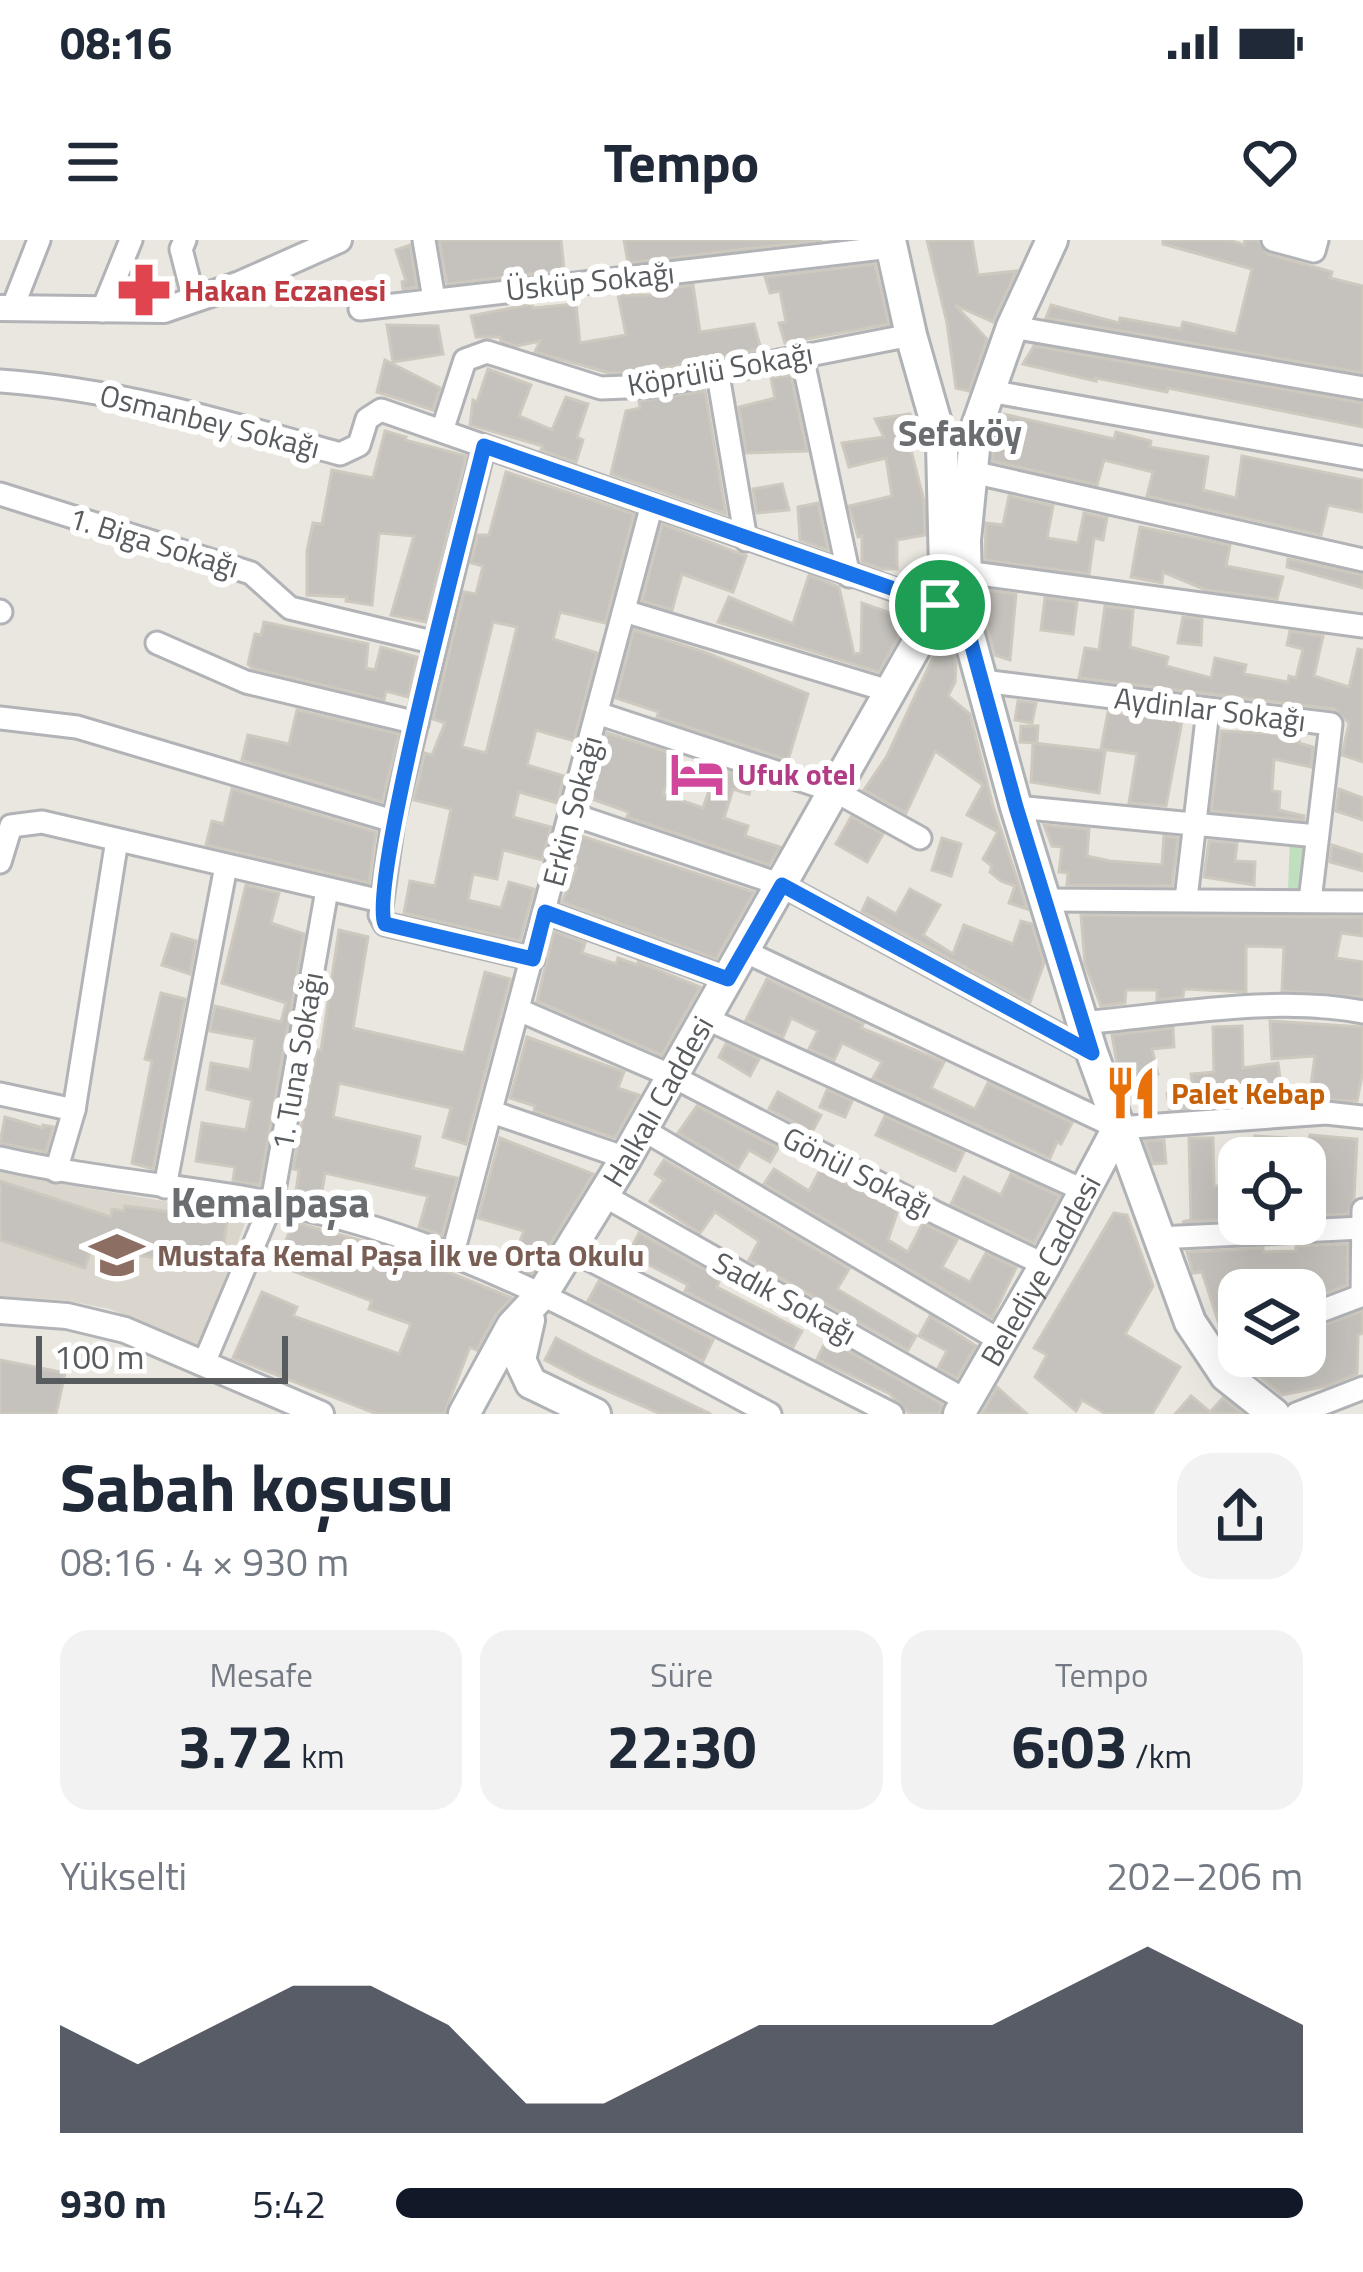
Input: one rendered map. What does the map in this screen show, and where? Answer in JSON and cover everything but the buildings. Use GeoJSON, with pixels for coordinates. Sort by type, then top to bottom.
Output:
{"type":"FeatureCollection","features":[{"type":"Feature","properties":{"kind":"main road"},"geometry":{"type":"LineString","coordinates":[[1052,240],[1012,327],[976,429],[965,572],[967,628],[1044,900],[1118,1128],[1190,1322],[1218,1346]]}},
{"type":"Feature","properties":{"kind":"main road","name":"Halkalı Caddesi"},"geometry":{"type":"LineString","coordinates":[[464,1414],[512,1326],[543,1294],[626,1158],[936,614],[945,570],[942,444],[891,243]]}},
{"type":"Feature","properties":{"kind":"main road"},"geometry":{"type":"LineString","coordinates":[[936,614],[967,628]]}},
{"type":"Feature","properties":{"kind":"main road","name":"Belediye Caddesi"},"geometry":{"type":"LineString","coordinates":[[963,1407],[1118,1128]]}},
{"type":"Feature","properties":{"kind":"main road"},"geometry":{"type":"LineString","coordinates":[[1090,1182],[1121,1168],[1135,1171]]}},
{"type":"Feature","properties":{"kind":"main road"},"geometry":{"type":"LineString","coordinates":[[531,1383],[520,1348],[543,1294]]}},
{"type":"Feature","properties":{"kind":"main road"},"geometry":{"type":"LineString","coordinates":[[1227,1377],[1274,1414]]}},
{"type":"Feature","properties":{"kind":"main road"},"geometry":{"type":"LineString","coordinates":[[482,1414],[506,1387],[531,1383],[595,1414]]}},
{"type":"Feature","properties":{"kind":"street"},"geometry":{"type":"LineString","coordinates":[[39,240],[6,308],[164,310],[240,284],[291,249],[339,240]]}},
{"type":"Feature","properties":{"kind":"street"},"geometry":{"type":"LineString","coordinates":[[102,311],[131,240]]}},
{"type":"Feature","properties":{"kind":"street"},"geometry":{"type":"LineString","coordinates":[[185,240],[181,249],[194,300]]}},
{"type":"Feature","properties":{"kind":"street"},"geometry":{"type":"LineString","coordinates":[[424,240],[434,299]]}},
{"type":"Feature","properties":{"kind":"street"},"geometry":{"type":"LineString","coordinates":[[1273,240],[1314,251],[1318,240]]}},
{"type":"Feature","properties":{"kind":"street","name":"Üsküp Sokağı"},"geometry":{"type":"LineString","coordinates":[[360,309],[891,243]]}},
{"type":"Feature","properties":{"kind":"street"},"geometry":{"type":"LineString","coordinates":[[1012,327],[1363,388]]}},
{"type":"Feature","properties":{"kind":"street","name":"Köprülü Sokağı"},"geometry":{"type":"LineString","coordinates":[[442,431],[465,360],[487,352],[601,388],[651,386],[911,335]]}},
{"type":"Feature","properties":{"kind":"street"},"geometry":{"type":"LineString","coordinates":[[802,356],[849,576]]}},
{"type":"Feature","properties":{"kind":"street"},"geometry":{"type":"LineString","coordinates":[[718,375],[746,540]]}},
{"type":"Feature","properties":{"kind":"street","name":"Osmanbey Sokağı"},"geometry":{"type":"LineString","coordinates":[[0,381],[61,385],[165,405],[340,454],[359,445],[367,419],[382,410],[849,576],[936,614]]}},
{"type":"Feature","properties":{"kind":"street"},"geometry":{"type":"LineString","coordinates":[[989,392],[1363,458]]}},
{"type":"Feature","properties":{"kind":"street"},"geometry":{"type":"LineString","coordinates":[[484,446],[394,821],[380,901],[385,924],[533,959]]}},
{"type":"Feature","properties":{"kind":"street"},"geometry":{"type":"LineString","coordinates":[[972,472],[1363,560]]}},
{"type":"Feature","properties":{"kind":"street","name":"1. Biga Sokağı"},"geometry":{"type":"LineString","coordinates":[[0,494],[251,573],[290,608],[436,643]]}},
{"type":"Feature","properties":{"kind":"street","name":"Erkin Sokağı"},"geometry":{"type":"LineString","coordinates":[[453,1253],[651,508]]}},
{"type":"Feature","properties":{"kind":"street"},"geometry":{"type":"LineString","coordinates":[[965,572],[1363,626]]}},
{"type":"Feature","properties":{"kind":"street"},"geometry":{"type":"LineString","coordinates":[[624,611],[892,692]]}},
{"type":"Feature","properties":{"kind":"street"},"geometry":{"type":"LineString","coordinates":[[157,643],[246,682],[417,723]]}},
{"type":"Feature","properties":{"kind":"street","name":"Aydinlar Sokağı"},"geometry":{"type":"LineString","coordinates":[[982,681],[1331,724],[1310,901]]}},
{"type":"Feature","properties":{"kind":"street"},"geometry":{"type":"LineString","coordinates":[[1186,899],[1208,710]]}},
{"type":"Feature","properties":{"kind":"street"},"geometry":{"type":"LineString","coordinates":[[597,713],[837,792],[920,838]]}},
{"type":"Feature","properties":{"kind":"street"},"geometry":{"type":"LineString","coordinates":[[0,718],[76,727],[394,821]]}},
{"type":"Feature","properties":{"kind":"street"},"geometry":{"type":"LineString","coordinates":[[1016,807],[1317,836]]}},
{"type":"Feature","properties":{"kind":"street"},"geometry":{"type":"LineString","coordinates":[[571,814],[782,885],[1087,1038],[1253,1008],[1334,1006],[1363,1012]]}},
{"type":"Feature","properties":{"kind":"street"},"geometry":{"type":"LineString","coordinates":[[0,862],[5,824],[43,822],[380,901]]}},
{"type":"Feature","properties":{"kind":"street"},"geometry":{"type":"LineString","coordinates":[[56,1171],[74,1110],[117,840]]}},
{"type":"Feature","properties":{"kind":"street"},"geometry":{"type":"LineString","coordinates":[[165,1187],[226,866]]}},
{"type":"Feature","properties":{"kind":"street","name":"1. Tuna Sokağı"},"geometry":{"type":"LineString","coordinates":[[204,1363],[272,1202],[327,890]]}},
{"type":"Feature","properties":{"kind":"street"},"geometry":{"type":"LineString","coordinates":[[1044,900],[1363,902]]}},
{"type":"Feature","properties":{"kind":"street"},"geometry":{"type":"LineString","coordinates":[[545,912],[728,979]]}},
{"type":"Feature","properties":{"kind":"street"},"geometry":{"type":"LineString","coordinates":[[744,951],[1118,1128],[1327,1113],[1363,1117]]}},
{"type":"Feature","properties":{"kind":"street","name":"Gönül Sokağı"},"geometry":{"type":"LineString","coordinates":[[519,1010],[672,1076],[938,1214],[1046,1264]]}},
{"type":"Feature","properties":{"kind":"street"},"geometry":{"type":"LineString","coordinates":[[705,1018],[1090,1182]]}},
{"type":"Feature","properties":{"kind":"street"},"geometry":{"type":"LineString","coordinates":[[0,1094],[74,1110]]}},
{"type":"Feature","properties":{"kind":"street"},"geometry":{"type":"LineString","coordinates":[[492,1112],[626,1158]]}},
{"type":"Feature","properties":{"kind":"street"},"geometry":{"type":"LineString","coordinates":[[642,1129],[1001,1341]]}},
{"type":"Feature","properties":{"kind":"street"},"geometry":{"type":"LineString","coordinates":[[0,1158],[56,1171],[272,1202],[453,1253],[543,1294],[770,1414]]}},
{"type":"Feature","properties":{"kind":"street","name":"Sadık Sokağı"},"geometry":{"type":"LineString","coordinates":[[603,1195],[963,1407]]}},
{"type":"Feature","properties":{"kind":"street"},"geometry":{"type":"LineString","coordinates":[[1326,1308],[1362,1295],[1363,1210]]}},
{"type":"Feature","properties":{"kind":"street"},"geometry":{"type":"LineString","coordinates":[[1159,1238],[1362,1228]]}},
{"type":"Feature","properties":{"kind":"street"},"geometry":{"type":"LineString","coordinates":[[569,1249],[892,1414]]}},
{"type":"Feature","properties":{"kind":"street"},"geometry":{"type":"LineString","coordinates":[[0,1311],[93,1320],[321,1414]]}},
{"type":"Feature","properties":{"kind":"street"},"geometry":{"type":"LineString","coordinates":[[1296,1414],[1363,1388]]}},
{"type":"Feature","properties":{"kind":"shaded area","name":"Mustafa Kemal Paşa İlk ve Orta Okulu"},"geometry":{"type":"Polygon","coordinates":[[[0,1168],[67,1185],[248,1215],[200,1347],[110,1309],[0,1296],[0,1168]]]}},
{"type":"Feature","properties":{"kind":"green space"},"geometry":{"type":"Polygon","coordinates":[[[1290,838],[1311,840],[1307,892],[1288,890],[1290,838]]]}},
{"type":"Feature","properties":{"kind":"place","name":"Hakan Eczanesi"},"geometry":{"type":"Point","coordinates":[144,290]}},
{"type":"Feature","properties":{"kind":"place","name":"Ufuk otel"},"geometry":{"type":"Point","coordinates":[697,774]}},
{"type":"Feature","properties":{"kind":"place","name":"Palet Kebap"},"geometry":{"type":"Point","coordinates":[1131,1093]}},
{"type":"Feature","properties":{"kind":"place","name":"Mustafa Kemal Paşa İlk ve Orta Okulu"},"geometry":{"type":"Point","coordinates":[117,1255]}},
{"type":"Feature","properties":{"kind":"district","name":"Sefaköy"},"geometry":{"type":"Point","coordinates":[960,432]}},
{"type":"Feature","properties":{"kind":"district","name":"Kemalpaşa"},"geometry":{"type":"Point","coordinates":[270,1201]}},
{"type":"Feature","properties":{"kind":"route"},"geometry":{"type":"LineString","coordinates":[[484,446],[940,605],[932,622],[946,619],[967,628],[1092,1053],[782,885],[728,979],[545,912],[533,959],[385,924],[380,901],[394,821],[484,446]]}}]}
